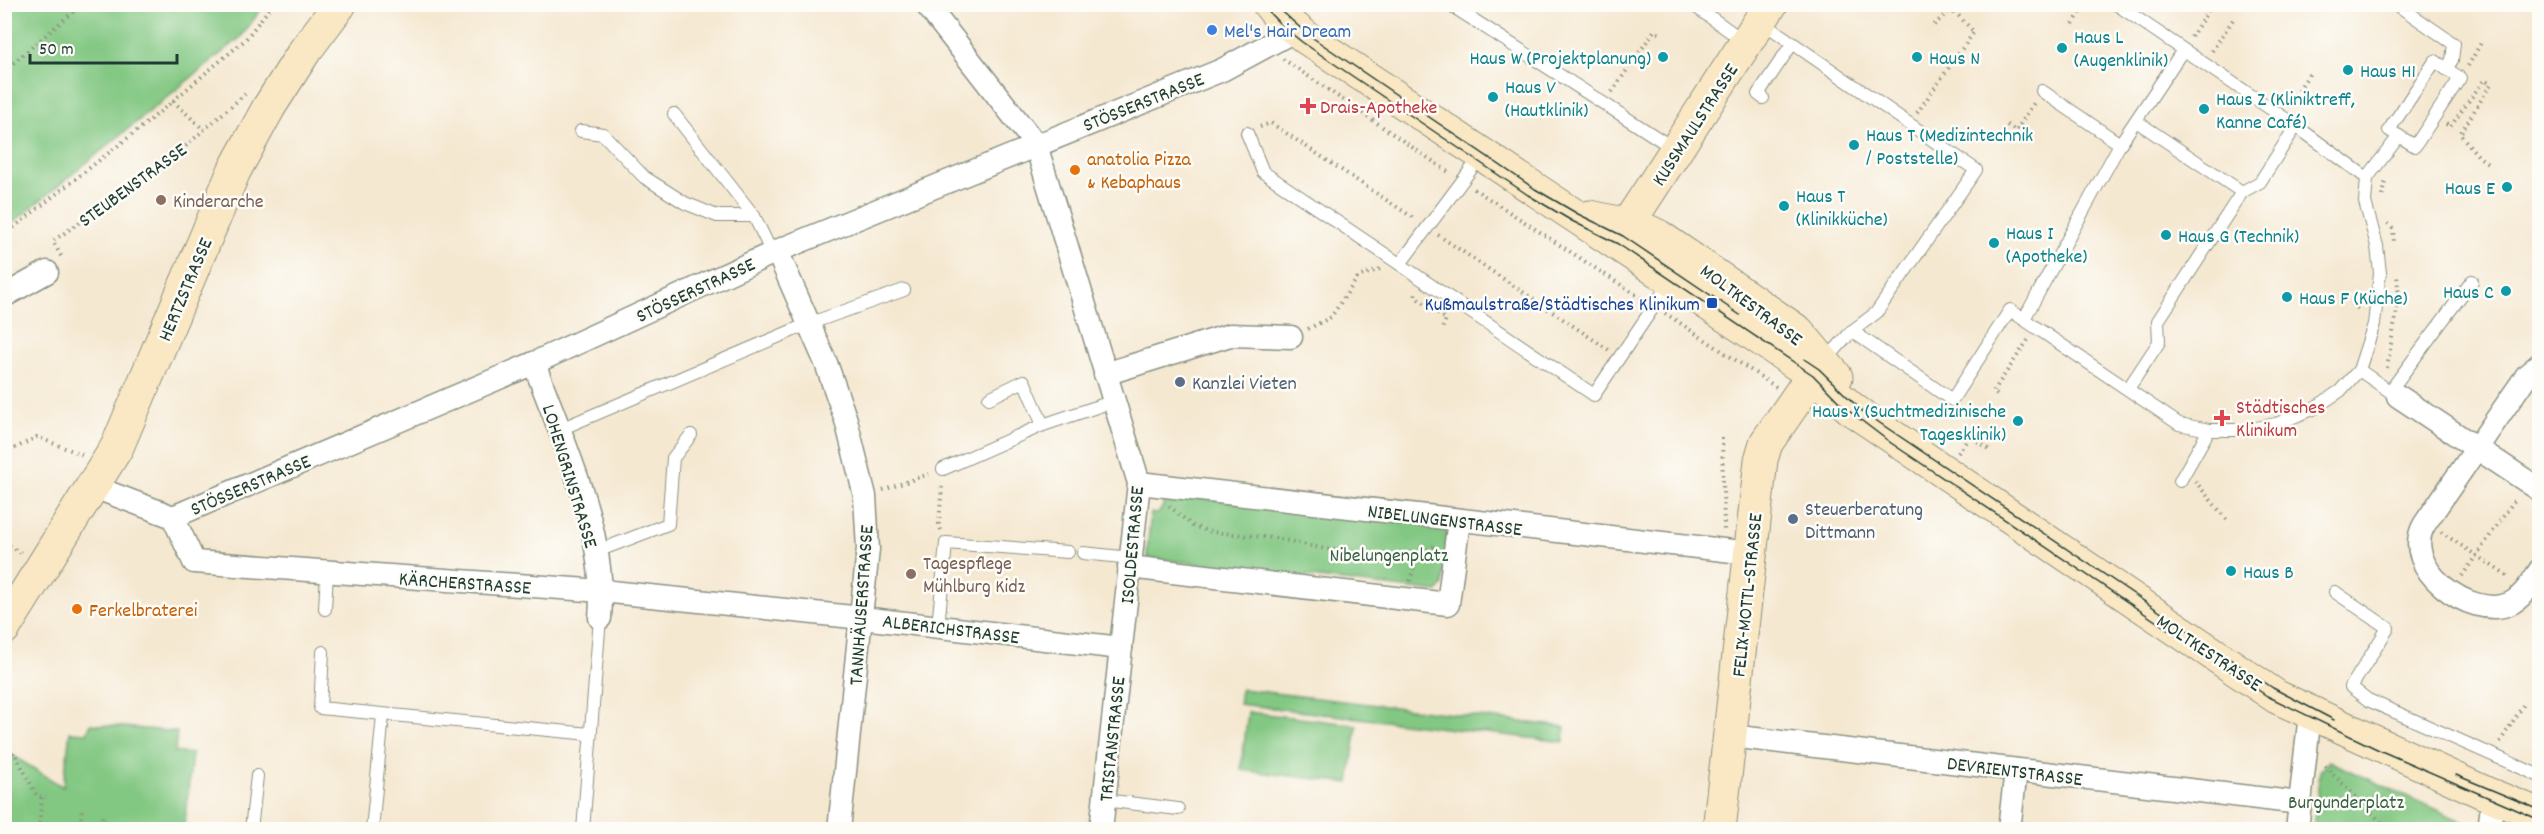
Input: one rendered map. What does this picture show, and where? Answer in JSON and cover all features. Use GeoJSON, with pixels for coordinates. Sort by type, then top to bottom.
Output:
{"type":"FeatureCollection","features":[{"type":"Feature","properties":{"kind":"main road","name":"HERTZSTRASSE"},"geometry":{"type":"LineString","coordinates":[[4,628],[117,447],[234,171],[268,107],[304,52],[340,4]]}},
{"type":"Feature","properties":{"kind":"main road","name":"MOLTKESTRASSE"},"geometry":{"type":"LineString","coordinates":[[1269,4],[1283,38],[1471,168],[1567,213],[1623,235],[1663,293],[1812,376],[1853,410],[1905,446],[2277,697],[2493,797],[2540,815]]}},
{"type":"Feature","properties":{"kind":"main road","name":"KUSSMAULSTRASSE"},"geometry":{"type":"LineString","coordinates":[[1623,235],[1759,23]]}},
{"type":"Feature","properties":{"kind":"main road","name":"MOLTKESTRASSE"},"geometry":{"type":"LineString","coordinates":[[1623,235],[1641,228],[1658,236],[1798,332],[1812,376]]}},
{"type":"Feature","properties":{"kind":"main road","name":"FELIX-MOTTL-STRASSE"},"geometry":{"type":"LineString","coordinates":[[1719,830],[1730,736],[1736,552],[1766,442],[1812,376]]}},
{"type":"Feature","properties":{"kind":"street"},"geometry":{"type":"LineString","coordinates":[[926,4],[1036,145]]}},
{"type":"Feature","properties":{"kind":"street","name":"STÖSSERSTRASSE"},"geometry":{"type":"LineString","coordinates":[[100,475],[173,517],[534,363],[775,252],[1222,70],[1283,38]]}},
{"type":"Feature","properties":{"kind":"street","name":"ISOLDESTRASSE"},"geometry":{"type":"LineString","coordinates":[[1036,145],[1114,401],[1150,484],[1130,563],[1121,648]]}},
{"type":"Feature","properties":{"kind":"street","name":"TANNHÄUSERSTRASSE"},"geometry":{"type":"LineString","coordinates":[[775,252],[826,363],[846,420],[865,496],[868,549],[839,830]]}},
{"type":"Feature","properties":{"kind":"street"},"geometry":{"type":"LineString","coordinates":[[4,296],[47,272]]}},
{"type":"Feature","properties":{"kind":"street"},"geometry":{"type":"LineString","coordinates":[[1105,374],[1230,335],[1292,337]]}},
{"type":"Feature","properties":{"kind":"street","name":"LOHENGRINSTRASSE"},"geometry":{"type":"LineString","coordinates":[[534,363],[591,526],[602,591],[600,618]]}},
{"type":"Feature","properties":{"kind":"street"},"geometry":{"type":"LineString","coordinates":[[2540,364],[2527,375],[2426,520],[2418,538],[2420,556],[2427,571],[2442,585],[2473,604],[2485,607],[2510,604],[2526,589],[2540,570]]}},
{"type":"Feature","properties":{"kind":"street"},"geometry":{"type":"LineString","coordinates":[[2393,394],[2533,486]]}},
{"type":"Feature","properties":{"kind":"street","name":"NIBELUNGENSTRASSE"},"geometry":{"type":"LineString","coordinates":[[1150,484],[1458,526],[1736,552]]}},
{"type":"Feature","properties":{"kind":"street","name":"KÄRCHERSTRASSE"},"geometry":{"type":"LineString","coordinates":[[173,517],[194,562],[602,591]]}},
{"type":"Feature","properties":{"kind":"street"},"geometry":{"type":"LineString","coordinates":[[1130,563],[1449,604],[1458,526]]}},
{"type":"Feature","properties":{"kind":"street","name":"ALBERICHSTRASSE"},"geometry":{"type":"LineString","coordinates":[[602,591],[1121,648]]}},
{"type":"Feature","properties":{"kind":"street","name":"TRISTANSTRASSE"},"geometry":{"type":"LineString","coordinates":[[1101,830],[1121,648]]}},
{"type":"Feature","properties":{"kind":"street"},"geometry":{"type":"LineString","coordinates":[[2297,830],[2310,714]]}},
{"type":"Feature","properties":{"kind":"street","name":"DEVRIENTSTRASSE"},"geometry":{"type":"LineString","coordinates":[[1730,736],[2300,803]]}},
{"type":"Feature","properties":{"kind":"street"},"geometry":{"type":"LineString","coordinates":[[2009,830],[2016,770]]}},
{"type":"Feature","properties":{"kind":"street"},"geometry":{"type":"LineString","coordinates":[[2489,830],[2493,797]]}},
{"type":"Feature","properties":{"kind":"lane"},"geometry":{"type":"LineString","coordinates":[[1449,4],[1677,151]]}},
{"type":"Feature","properties":{"kind":"lane"},"geometry":{"type":"LineString","coordinates":[[1692,4],[1759,23],[1976,170],[1876,314],[1852,330],[1812,376]]}},
{"type":"Feature","properties":{"kind":"lane"},"geometry":{"type":"LineString","coordinates":[[2116,4],[2281,115],[2367,178]]}},
{"type":"Feature","properties":{"kind":"lane"},"geometry":{"type":"LineString","coordinates":[[2396,4],[2454,44],[2452,60],[2446,69]]}},
{"type":"Feature","properties":{"kind":"lane"},"geometry":{"type":"LineString","coordinates":[[1762,98],[1758,94],[1792,44]]}},
{"type":"Feature","properties":{"kind":"lane"},"geometry":{"type":"LineString","coordinates":[[2024,319],[2120,144],[2182,50]]}},
{"type":"Feature","properties":{"kind":"lane"},"geometry":{"type":"LineString","coordinates":[[2435,61],[2460,78],[2415,147],[2389,130],[2435,61]]}},
{"type":"Feature","properties":{"kind":"lane"},"geometry":{"type":"LineString","coordinates":[[2042,92],[2120,144]]}},
{"type":"Feature","properties":{"kind":"lane"},"geometry":{"type":"LineString","coordinates":[[674,114],[754,216],[775,252]]}},
{"type":"Feature","properties":{"kind":"lane"},"geometry":{"type":"LineString","coordinates":[[2136,121],[2242,192]]}},
{"type":"Feature","properties":{"kind":"lane"},"geometry":{"type":"LineString","coordinates":[[2128,389],[2159,342],[2158,321],[2242,192],[2260,182],[2296,126]]}},
{"type":"Feature","properties":{"kind":"lane"},"geometry":{"type":"LineString","coordinates":[[581,131],[603,134],[644,177],[685,203],[717,216],[754,216]]}},
{"type":"Feature","properties":{"kind":"lane"},"geometry":{"type":"LineString","coordinates":[[1247,133],[1263,172],[1594,395],[1663,293]]}},
{"type":"Feature","properties":{"kind":"lane"},"geometry":{"type":"LineString","coordinates":[[1852,330],[1952,400],[2010,310],[2179,423],[2210,430],[2246,430],[2276,424],[2313,410],[2340,391],[2359,370],[2374,324],[2380,273],[2378,246],[2365,202],[2367,178],[2399,136]]}},
{"type":"Feature","properties":{"kind":"lane"},"geometry":{"type":"LineString","coordinates":[[1400,264],[1471,168]]}},
{"type":"Feature","properties":{"kind":"lane"},"geometry":{"type":"LineString","coordinates":[[2359,370],[2393,394],[2472,281]]}},
{"type":"Feature","properties":{"kind":"lane"},"geometry":{"type":"LineString","coordinates":[[558,430],[808,324],[904,290]]}},
{"type":"Feature","properties":{"kind":"lane"},"geometry":{"type":"LineString","coordinates":[[989,398],[1024,381],[1043,425]]}},
{"type":"Feature","properties":{"kind":"lane"},"geometry":{"type":"LineString","coordinates":[[943,469],[1043,425],[1114,401]]}},
{"type":"Feature","properties":{"kind":"lane"},"geometry":{"type":"LineString","coordinates":[[2180,481],[2210,430]]}},
{"type":"Feature","properties":{"kind":"lane"},"geometry":{"type":"LineString","coordinates":[[595,552],[668,524],[673,458],[690,435]]}},
{"type":"Feature","properties":{"kind":"lane"},"geometry":{"type":"LineString","coordinates":[[938,627],[946,543],[1068,552]]}},
{"type":"Feature","properties":{"kind":"lane"},"geometry":{"type":"LineString","coordinates":[[1083,553],[1130,563]]}},
{"type":"Feature","properties":{"kind":"lane"},"geometry":{"type":"LineString","coordinates":[[325,609],[327,572]]}},
{"type":"Feature","properties":{"kind":"lane"},"geometry":{"type":"LineString","coordinates":[[2336,592],[2388,628],[2350,687],[2368,700],[2540,776]]}},
{"type":"Feature","properties":{"kind":"lane","name":"LOHENGRINSTRASSE"},"geometry":{"type":"LineString","coordinates":[[583,830],[600,618]]}},
{"type":"Feature","properties":{"kind":"lane"},"geometry":{"type":"LineString","coordinates":[[323,652],[320,708],[590,734]]}},
{"type":"Feature","properties":{"kind":"lane"},"geometry":{"type":"LineString","coordinates":[[372,830],[383,715]]}},
{"type":"Feature","properties":{"kind":"lane"},"geometry":{"type":"LineString","coordinates":[[251,830],[257,776]]}},
{"type":"Feature","properties":{"kind":"lane"},"geometry":{"type":"LineString","coordinates":[[1104,800],[1178,809]]}},
{"type":"Feature","properties":{"kind":"path"},"geometry":{"type":"LineString","coordinates":[[4,71],[82,4]]}},
{"type":"Feature","properties":{"kind":"path"},"geometry":{"type":"LineString","coordinates":[[4,235],[173,101],[245,40],[273,4]]}},
{"type":"Feature","properties":{"kind":"path"},"geometry":{"type":"LineString","coordinates":[[1909,124],[1974,32],[1956,13],[1948,12],[1937,4]]}},
{"type":"Feature","properties":{"kind":"path"},"geometry":{"type":"LineString","coordinates":[[1956,13],[1962,4]]}},
{"type":"Feature","properties":{"kind":"path"},"geometry":{"type":"LineString","coordinates":[[2073,24],[2086,4]]}},
{"type":"Feature","properties":{"kind":"path"},"geometry":{"type":"LineString","coordinates":[[2182,50],[2210,8]]}},
{"type":"Feature","properties":{"kind":"path"},"geometry":{"type":"LineString","coordinates":[[1934,25],[1948,12]]}},
{"type":"Feature","properties":{"kind":"path"},"geometry":{"type":"LineString","coordinates":[[2203,64],[2234,18]]}},
{"type":"Feature","properties":{"kind":"path"},"geometry":{"type":"LineString","coordinates":[[1604,105],[1654,31],[1662,35]]}},
{"type":"Feature","properties":{"kind":"path"},"geometry":{"type":"LineString","coordinates":[[1283,38],[1280,57],[1471,168],[1663,293],[1779,389],[1812,376]]}},
{"type":"Feature","properties":{"kind":"path"},"geometry":{"type":"LineString","coordinates":[[2460,78],[2481,43]]}},
{"type":"Feature","properties":{"kind":"path"},"geometry":{"type":"LineString","coordinates":[[2281,115],[2310,74]]}},
{"type":"Feature","properties":{"kind":"path"},"geometry":{"type":"LineString","coordinates":[[2434,118],[2450,127],[2484,80],[2491,84],[2460,134],[2479,157],[2489,164]]}},
{"type":"Feature","properties":{"kind":"path","name":"STEUBENSTRASSE"},"geometry":{"type":"LineString","coordinates":[[47,272],[64,261],[52,242],[179,152],[251,89]]}},
{"type":"Feature","properties":{"kind":"path"},"geometry":{"type":"LineString","coordinates":[[2007,125],[2016,131],[2042,92]]}},
{"type":"Feature","properties":{"kind":"path"},"geometry":{"type":"LineString","coordinates":[[173,101],[204,130]]}},
{"type":"Feature","properties":{"kind":"path"},"geometry":{"type":"LineString","coordinates":[[1326,320],[1331,317],[1358,278],[1379,269],[1388,274]]}},
{"type":"Feature","properties":{"kind":"path"},"geometry":{"type":"LineString","coordinates":[[1414,291],[1417,298],[1446,319],[1442,328]]}},
{"type":"Feature","properties":{"kind":"path"},"geometry":{"type":"LineString","coordinates":[[1997,395],[1993,392],[2036,328]]}},
{"type":"Feature","properties":{"kind":"path"},"geometry":{"type":"LineString","coordinates":[[1954,459],[1970,436],[1990,450]]}},
{"type":"Feature","properties":{"kind":"path"},"geometry":{"type":"LineString","coordinates":[[4,454],[37,437],[100,475]]}},
{"type":"Feature","properties":{"kind":"path"},"geometry":{"type":"LineString","coordinates":[[1722,438],[1724,532],[1736,552]]}},
{"type":"Feature","properties":{"kind":"path"},"geometry":{"type":"LineString","coordinates":[[904,482],[943,469],[939,524],[946,543]]}},
{"type":"Feature","properties":{"kind":"path"},"geometry":{"type":"LineString","coordinates":[[2186,470],[2227,520]]}},
{"type":"Feature","properties":{"kind":"path"},"geometry":{"type":"LineString","coordinates":[[1150,484],[1160,497],[1193,526],[1227,535],[1275,538],[1325,549],[1406,557],[1417,556],[1458,526]]}},
{"type":"Feature","properties":{"kind":"path"},"geometry":{"type":"LineString","coordinates":[[2461,578],[2475,555],[2533,486]]}},
{"type":"Feature","properties":{"kind":"path"},"geometry":{"type":"LineString","coordinates":[[2426,520],[2526,589]]}},
{"type":"Feature","properties":{"kind":"path"},"geometry":{"type":"LineString","coordinates":[[2492,755],[2524,704]]}},
{"type":"Feature","properties":{"kind":"path"},"geometry":{"type":"LineString","coordinates":[[2306,746],[2389,830]]}},
{"type":"Feature","properties":{"kind":"path"},"geometry":{"type":"LineString","coordinates":[[4,769],[14,752],[35,793],[44,797],[39,829]]}},
{"type":"Feature","properties":{"kind":"path"},"geometry":{"type":"LineString","coordinates":[[80,830],[82,809]]}},
{"type":"Feature","properties":{"kind":"path"},"geometry":{"type":"LineString","coordinates":[[101,830],[103,813]]}},
{"type":"Feature","properties":{"kind":"green space"},"geometry":{"type":"Polygon","coordinates":[[[5,4],[264,5],[241,37],[5,229],[5,4]]]}},
{"type":"Feature","properties":{"kind":"green space","name":"Nibelungenplatz"},"geometry":{"type":"Polygon","coordinates":[[[1164,494],[1439,525],[1447,532],[1443,585],[1437,592],[1148,558],[1151,513],[1158,514],[1163,506],[1164,494]]]}},
{"type":"Feature","properties":{"kind":"green space"},"geometry":{"type":"Polygon","coordinates":[[[1241,689],[1565,727],[1564,742],[1239,704],[1241,689]]]}},
{"type":"Feature","properties":{"kind":"green space"},"geometry":{"type":"Polygon","coordinates":[[[1248,712],[1357,725],[1349,783],[1241,770],[1248,712]]]}},
{"type":"Feature","properties":{"kind":"green space"},"geometry":{"type":"Polygon","coordinates":[[[91,724],[177,732],[175,752],[192,754],[184,829],[5,829],[4,756],[7,752],[63,787],[70,732],[87,733],[91,724]]]}},
{"type":"Feature","properties":{"kind":"green space","name":"Burgunderplatz"},"geometry":{"type":"Polygon","coordinates":[[[2329,761],[2468,824],[2472,829],[2313,829],[2320,771],[2329,761]]]}},
{"type":"Feature","properties":{"kind":"tram line"},"geometry":{"type":"LineString","coordinates":[[1261,4],[1282,26],[1302,42],[1528,195],[1618,244],[1813,375],[1845,408],[1891,443],[2267,696],[2379,750],[2540,820]]}},
{"type":"Feature","properties":{"kind":"tram line"},"geometry":{"type":"LineString","coordinates":[[1274,4],[1307,34],[1535,189],[1623,236],[1740,315]]}},
{"type":"Feature","properties":{"kind":"tram line"},"geometry":{"type":"LineString","coordinates":[[1804,359],[1819,369],[1862,411],[2273,688],[2334,720]]}},
{"type":"Feature","properties":{"kind":"tram line"},"geometry":{"type":"LineString","coordinates":[[2456,775],[2540,810]]}},
{"type":"Feature","properties":{"kind":"place","name":"Mel's Hair Dream"},"geometry":{"type":"Point","coordinates":[1212,30]}},
{"type":"Feature","properties":{"kind":"place","name":"Haus L (Augenklinik)"},"geometry":{"type":"Point","coordinates":[2062,48]}},
{"type":"Feature","properties":{"kind":"place","name":"Haus W (Projektplanung)"},"geometry":{"type":"Point","coordinates":[1663,57]}},
{"type":"Feature","properties":{"kind":"place","name":"Haus N"},"geometry":{"type":"Point","coordinates":[1917,57]}},
{"type":"Feature","properties":{"kind":"place","name":"Haus H1"},"geometry":{"type":"Point","coordinates":[2348,70]}},
{"type":"Feature","properties":{"kind":"place","name":"Haus V (Hautklinik)"},"geometry":{"type":"Point","coordinates":[1493,97]}},
{"type":"Feature","properties":{"kind":"place","name":"Drais-Apotheke"},"geometry":{"type":"Point","coordinates":[1308,106]}},
{"type":"Feature","properties":{"kind":"place","name":"Haus Z (Kliniktreff, Kanne Café)"},"geometry":{"type":"Point","coordinates":[2204,109]}},
{"type":"Feature","properties":{"kind":"place","name":"Haus T (Medizintechnik / Poststelle)"},"geometry":{"type":"Point","coordinates":[1854,145]}},
{"type":"Feature","properties":{"kind":"place","name":"anatolia Pizza & Kebaphaus"},"geometry":{"type":"Point","coordinates":[1075,170]}},
{"type":"Feature","properties":{"kind":"place","name":"Haus E"},"geometry":{"type":"Point","coordinates":[2507,187]}},
{"type":"Feature","properties":{"kind":"place","name":"Kinderarche"},"geometry":{"type":"Point","coordinates":[161,200]}},
{"type":"Feature","properties":{"kind":"place","name":"Haus T (Klinikküche)"},"geometry":{"type":"Point","coordinates":[1784,206]}},
{"type":"Feature","properties":{"kind":"place","name":"Haus G (Technik)"},"geometry":{"type":"Point","coordinates":[2166,235]}},
{"type":"Feature","properties":{"kind":"place","name":"Haus I (Apotheke)"},"geometry":{"type":"Point","coordinates":[1994,243]}},
{"type":"Feature","properties":{"kind":"place","name":"Haus C"},"geometry":{"type":"Point","coordinates":[2506,291]}},
{"type":"Feature","properties":{"kind":"place","name":"Haus F (Küche)"},"geometry":{"type":"Point","coordinates":[2287,297]}},
{"type":"Feature","properties":{"kind":"place","name":"Kußmaulstraße/Städtisches Klinikum"},"geometry":{"type":"Point","coordinates":[1712,303]}},
{"type":"Feature","properties":{"kind":"place","name":"Kanzlei Vieten"},"geometry":{"type":"Point","coordinates":[1180,382]}},
{"type":"Feature","properties":{"kind":"place","name":"Städtisches Klinikum"},"geometry":{"type":"Point","coordinates":[2222,418]}},
{"type":"Feature","properties":{"kind":"place","name":"Haus X (Suchtmedizinische Tagesklinik)"},"geometry":{"type":"Point","coordinates":[2018,421]}},
{"type":"Feature","properties":{"kind":"place","name":"Steuerberatung Dittmann"},"geometry":{"type":"Point","coordinates":[1793,519]}},
{"type":"Feature","properties":{"kind":"place","name":"Haus B"},"geometry":{"type":"Point","coordinates":[2231,571]}},
{"type":"Feature","properties":{"kind":"place","name":"Tagespflege Mühlburg Kidz"},"geometry":{"type":"Point","coordinates":[911,574]}},
{"type":"Feature","properties":{"kind":"place","name":"Ferkelbraterei"},"geometry":{"type":"Point","coordinates":[77,609]}}]}
